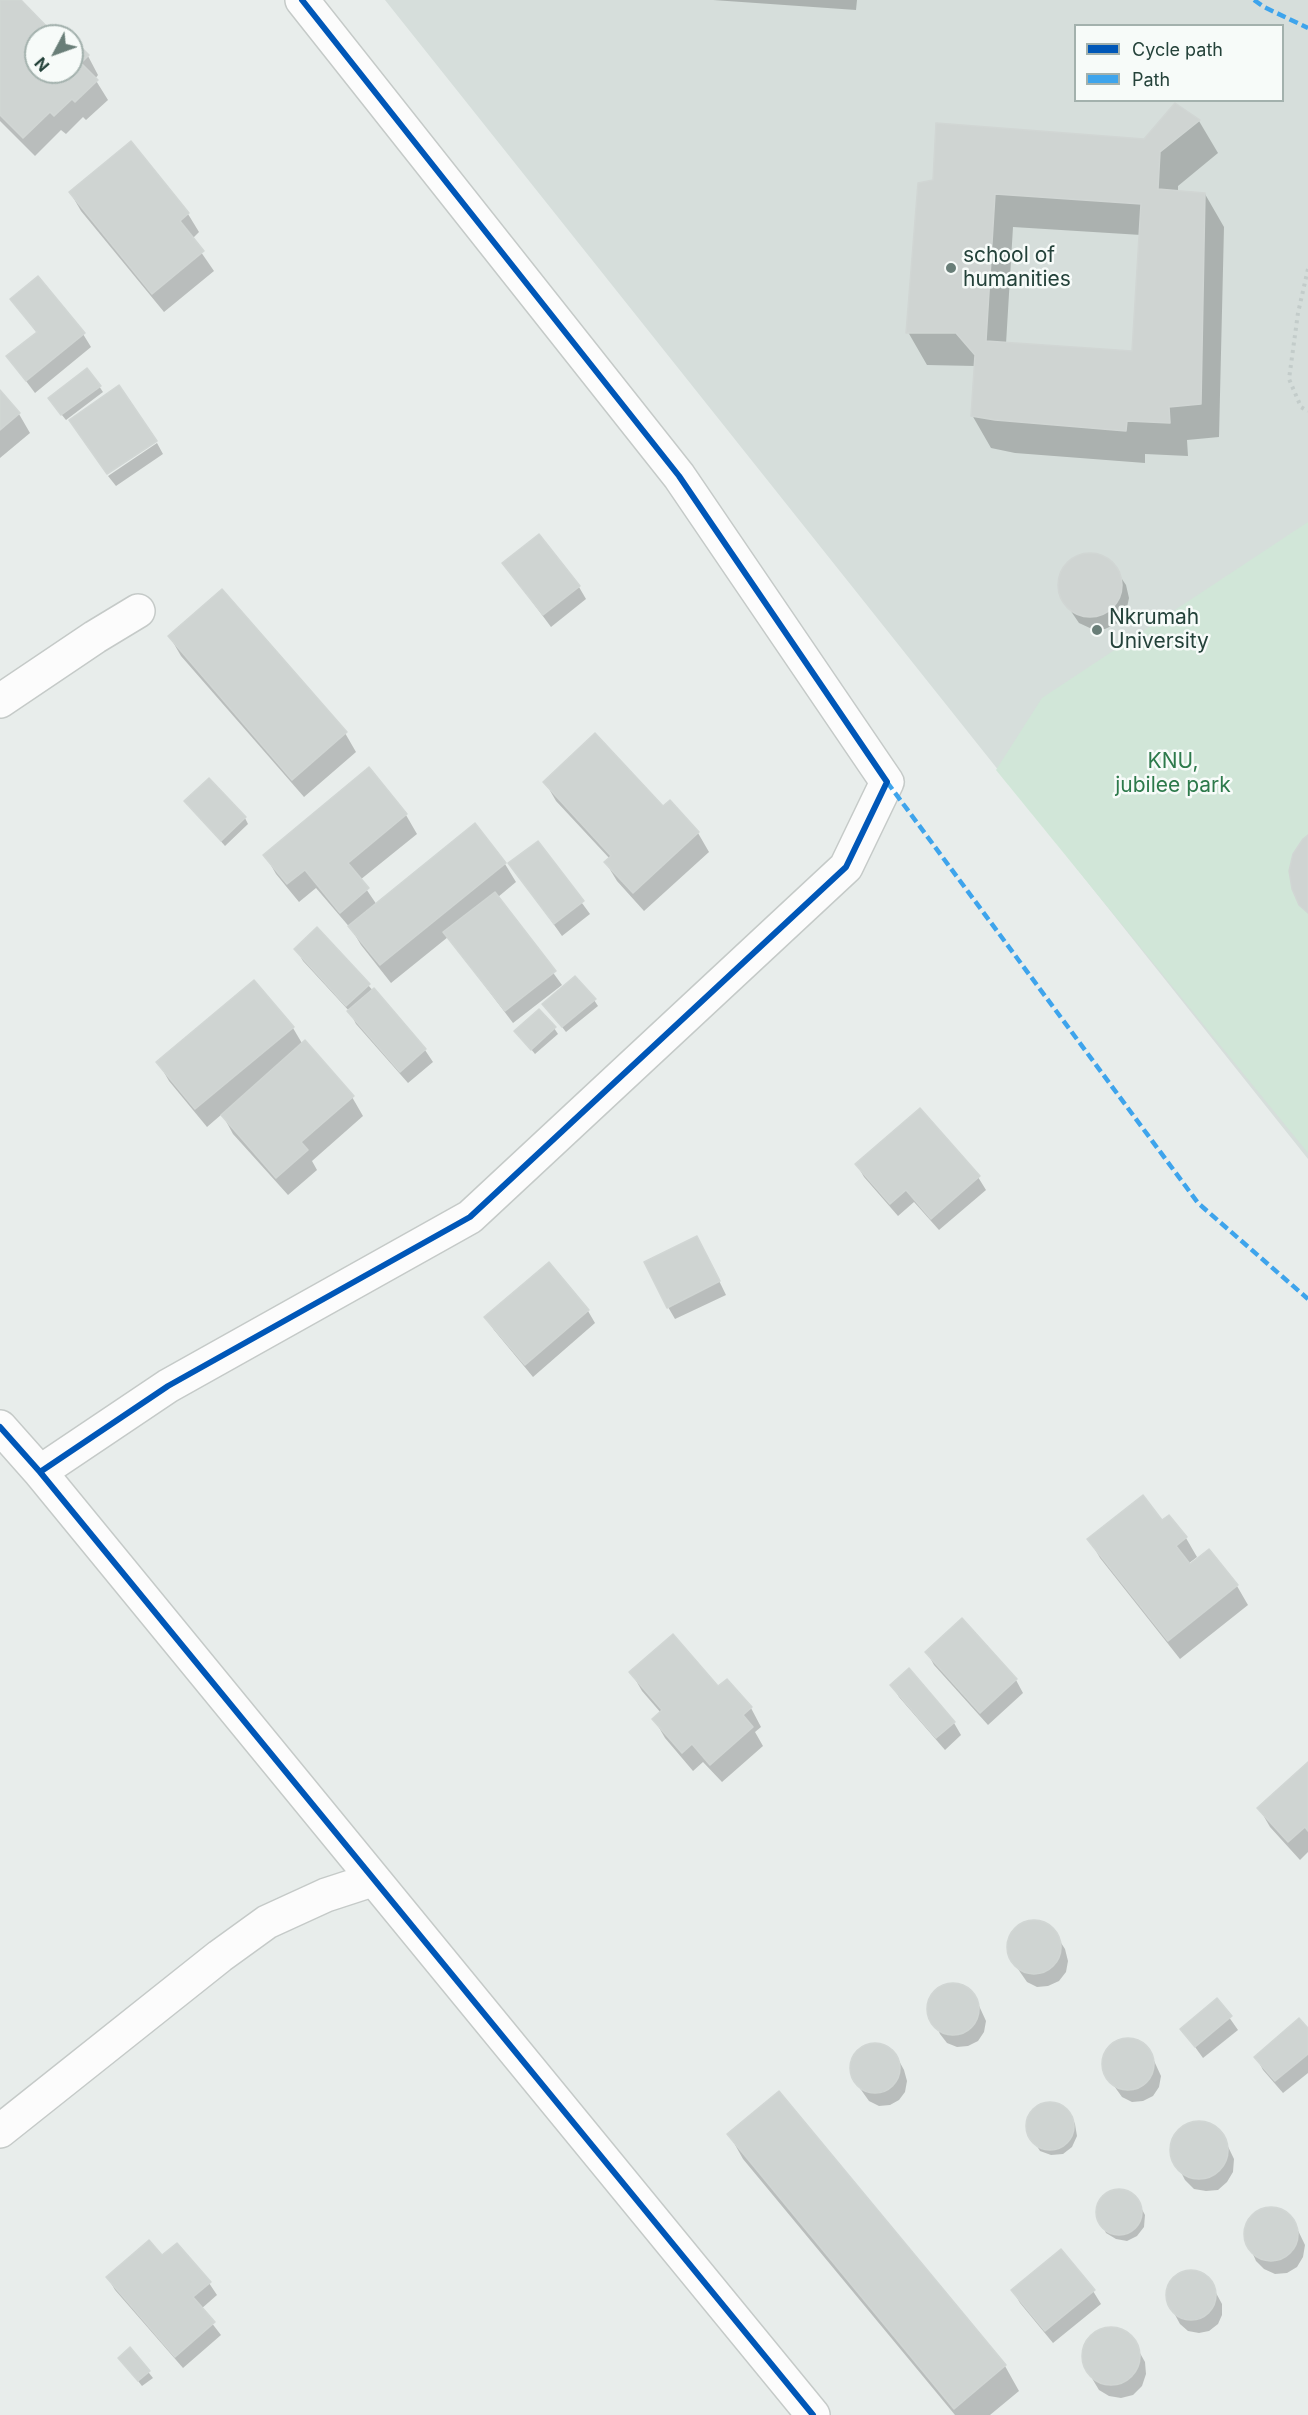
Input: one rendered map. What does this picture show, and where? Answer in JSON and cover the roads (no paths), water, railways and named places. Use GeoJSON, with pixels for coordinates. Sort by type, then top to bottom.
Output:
{"type":"FeatureCollection","features":[{"type":"Feature","properties":{"kind":"street"},"geometry":{"type":"LineString","coordinates":[[40,1472],[168,1386],[470,1217],[846,867],[886,782],[680,476],[302,0]]}},
{"type":"Feature","properties":{"kind":"street"},"geometry":{"type":"LineString","coordinates":[[0,701],[95,636],[138,611]]}},
{"type":"Feature","properties":{"kind":"street"},"geometry":{"type":"LineString","coordinates":[[0,1427],[40,1472],[372,1880],[813,2415]]}},
{"type":"Feature","properties":{"kind":"street"},"geometry":{"type":"LineString","coordinates":[[0,2131],[220,1956],[267,1922],[326,1895],[372,1880]]}},
{"type":"Feature","properties":{"kind":"place","name":"school of humanities"},"geometry":{"type":"Point","coordinates":[951,268]}},
{"type":"Feature","properties":{"kind":"place","name":"Nkrumah University"},"geometry":{"type":"Point","coordinates":[1097,630]}},
{"type":"Feature","properties":{"kind":"park label","name":"KNU, jubilee park"},"geometry":{"type":"Point","coordinates":[1173,774]}}]}
